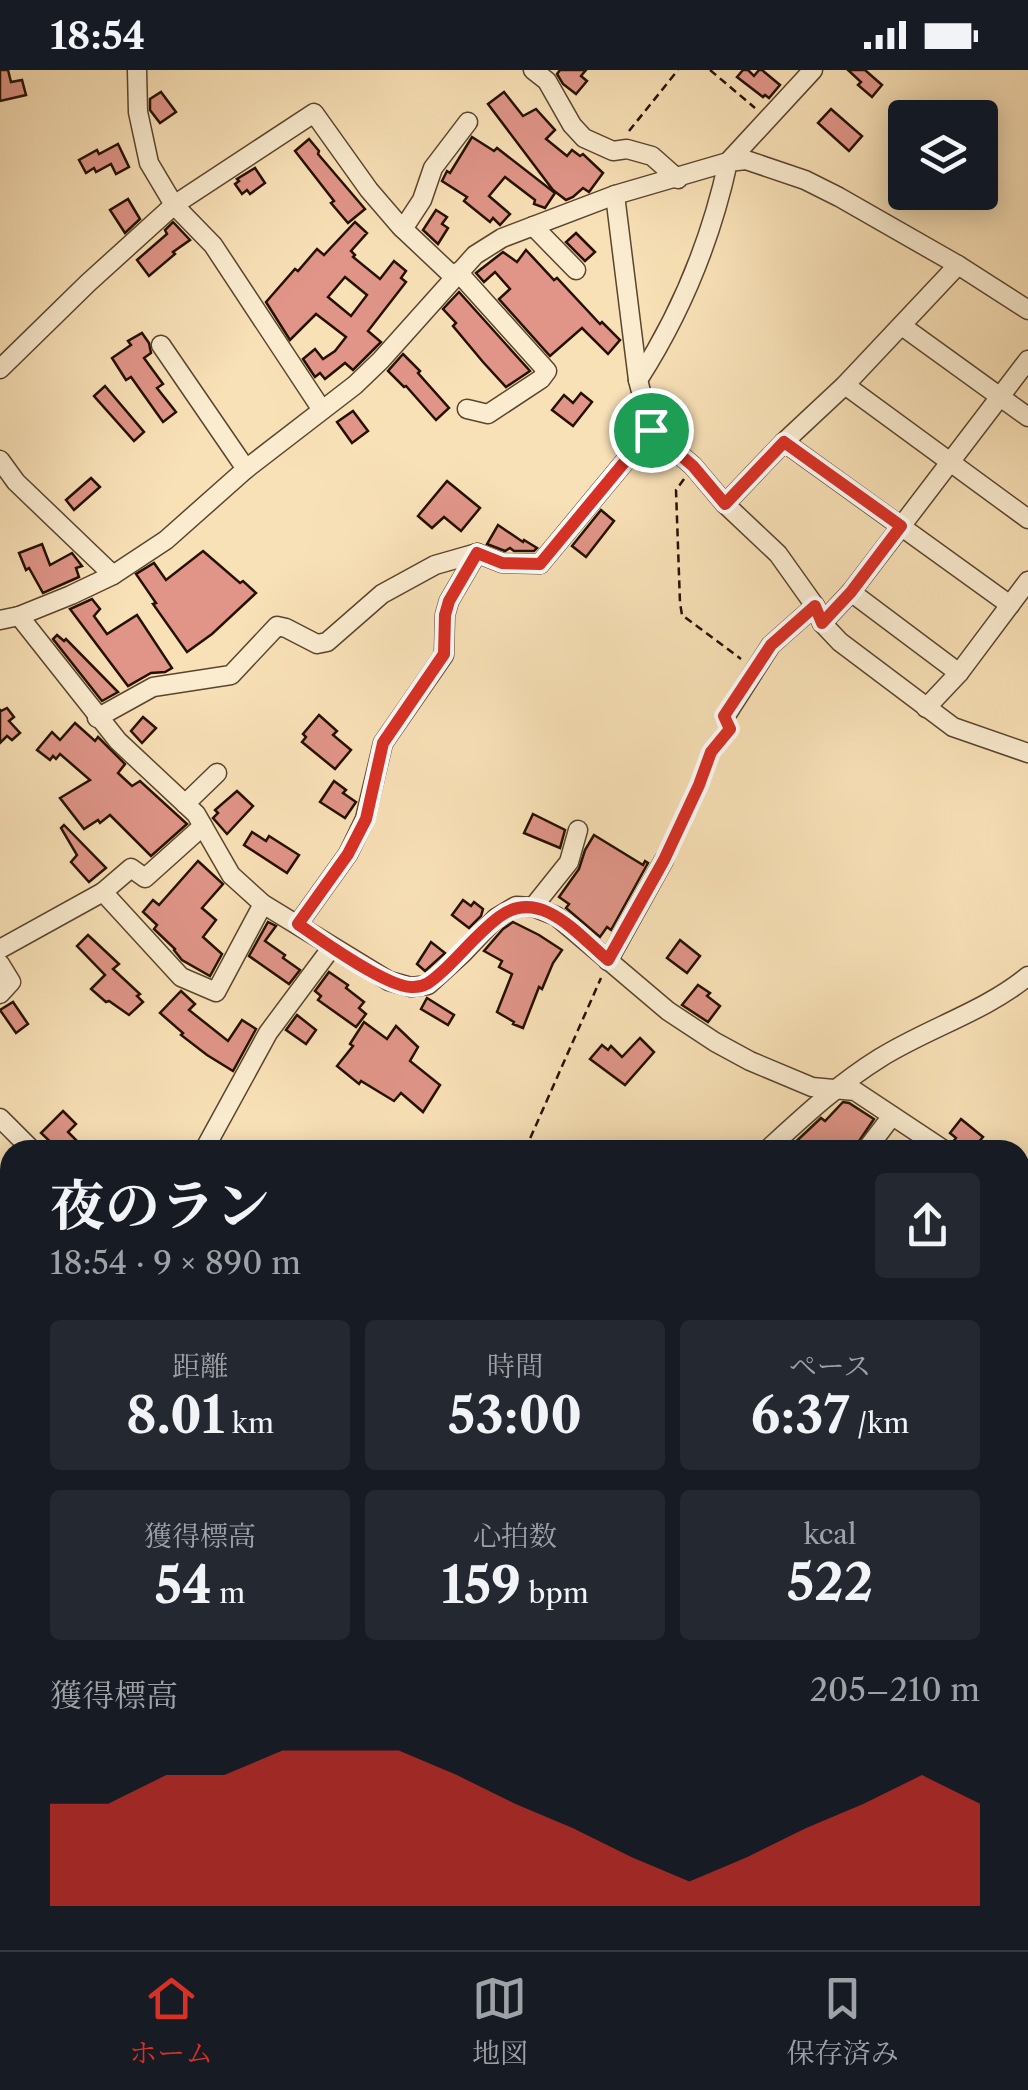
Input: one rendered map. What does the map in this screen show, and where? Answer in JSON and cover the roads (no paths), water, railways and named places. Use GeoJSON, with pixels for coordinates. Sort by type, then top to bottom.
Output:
{"type":"FeatureCollection","features":[{"type":"Feature","properties":{"kind":"street"},"geometry":{"type":"LineString","coordinates":[[137,70],[138,112],[149,163],[174,205],[213,245],[322,410]]}},
{"type":"Feature","properties":{"kind":"street"},"geometry":{"type":"LineString","coordinates":[[533,70],[547,82],[584,138],[613,151],[652,156],[678,178]]}},
{"type":"Feature","properties":{"kind":"street"},"geometry":{"type":"LineString","coordinates":[[638,380],[685,296],[712,227],[728,162],[813,70]]}},
{"type":"Feature","properties":{"kind":"street"},"geometry":{"type":"LineString","coordinates":[[0,369],[174,205],[314,113],[369,190],[404,229],[456,274],[547,371],[488,414],[467,408]]}},
{"type":"Feature","properties":{"kind":"street"},"geometry":{"type":"LineString","coordinates":[[404,229],[422,200],[433,168],[468,122]]}},
{"type":"Feature","properties":{"kind":"street"},"geometry":{"type":"LineString","coordinates":[[0,620],[19,616],[113,575],[166,540],[246,469],[355,385],[475,254],[502,238],[616,195],[746,160],[804,180],[874,215],[1028,310]]}},
{"type":"Feature","properties":{"kind":"street"},"geometry":{"type":"LineString","coordinates":[[616,195],[638,380],[651,430],[693,466],[725,504],[778,554],[840,642],[953,727],[1028,752]]}},
{"type":"Feature","properties":{"kind":"street"},"geometry":{"type":"LineString","coordinates":[[533,226],[576,270]]}},
{"type":"Feature","properties":{"kind":"street"},"geometry":{"type":"LineString","coordinates":[[725,504],[958,265]]}},
{"type":"Feature","properties":{"kind":"street"},"geometry":{"type":"LineString","coordinates":[[902,326],[1028,417]]}},
{"type":"Feature","properties":{"kind":"street"},"geometry":{"type":"LineString","coordinates":[[161,345],[246,469]]}},
{"type":"Feature","properties":{"kind":"street"},"geometry":{"type":"LineString","coordinates":[[724,716],[771,645],[851,592],[1028,360]]}},
{"type":"Feature","properties":{"kind":"street"},"geometry":{"type":"LineString","coordinates":[[845,385],[1028,519]]}},
{"type":"Feature","properties":{"kind":"street"},"geometry":{"type":"LineString","coordinates":[[98,718],[154,687],[231,675],[277,626],[317,644],[327,642],[382,594],[435,565],[477,553],[502,563],[540,564],[651,430]]}},
{"type":"Feature","properties":{"kind":"street"},"geometry":{"type":"LineString","coordinates":[[784,442],[1010,605]]}},
{"type":"Feature","properties":{"kind":"street"},"geometry":{"type":"LineString","coordinates":[[0,460],[16,482],[113,575]]}},
{"type":"Feature","properties":{"kind":"street"},"geometry":{"type":"LineString","coordinates":[[298,924],[348,854],[366,819],[383,743],[444,654],[449,601],[477,553]]}},
{"type":"Feature","properties":{"kind":"street"},"geometry":{"type":"LineString","coordinates":[[926,708],[959,672],[1028,581]]}},
{"type":"Feature","properties":{"kind":"street"},"geometry":{"type":"LineString","coordinates":[[851,592],[959,672]]}},
{"type":"Feature","properties":{"kind":"street"},"geometry":{"type":"LineString","coordinates":[[19,616],[118,741],[196,814],[231,875],[263,904],[389,981],[411,988],[428,985],[496,918],[516,906],[533,907],[556,916],[668,1011],[716,1042],[750,1061],[812,1086],[855,1091],[929,1140]]}},
{"type":"Feature","properties":{"kind":"street"},"geometry":{"type":"LineString","coordinates":[[185,804],[217,773]]}},
{"type":"Feature","properties":{"kind":"street"},"geometry":{"type":"LineString","coordinates":[[0,949],[103,892],[130,868],[145,878],[203,826]]}},
{"type":"Feature","properties":{"kind":"street"},"geometry":{"type":"LineString","coordinates":[[533,907],[569,862],[578,830]]}},
{"type":"Feature","properties":{"kind":"street"},"geometry":{"type":"LineString","coordinates":[[608,960],[664,860]]}},
{"type":"Feature","properties":{"kind":"street"},"geometry":{"type":"LineString","coordinates":[[103,892],[181,977],[216,992],[263,904]]}},
{"type":"Feature","properties":{"kind":"street"},"geometry":{"type":"LineString","coordinates":[[209,1140],[268,1033],[332,947]]}},
{"type":"Feature","properties":{"kind":"street"},"geometry":{"type":"LineString","coordinates":[[0,964],[11,982],[0,994]]}},
{"type":"Feature","properties":{"kind":"street"},"geometry":{"type":"LineString","coordinates":[[778,1140],[835,1088],[882,1056],[983,1006],[1028,976]]}},
{"type":"Feature","properties":{"kind":"street"},"geometry":{"type":"LineString","coordinates":[[874,1140],[892,1116]]}},
{"type":"Feature","properties":{"kind":"street"},"geometry":{"type":"LineString","coordinates":[[0,1118],[22,1140]]}}]}
